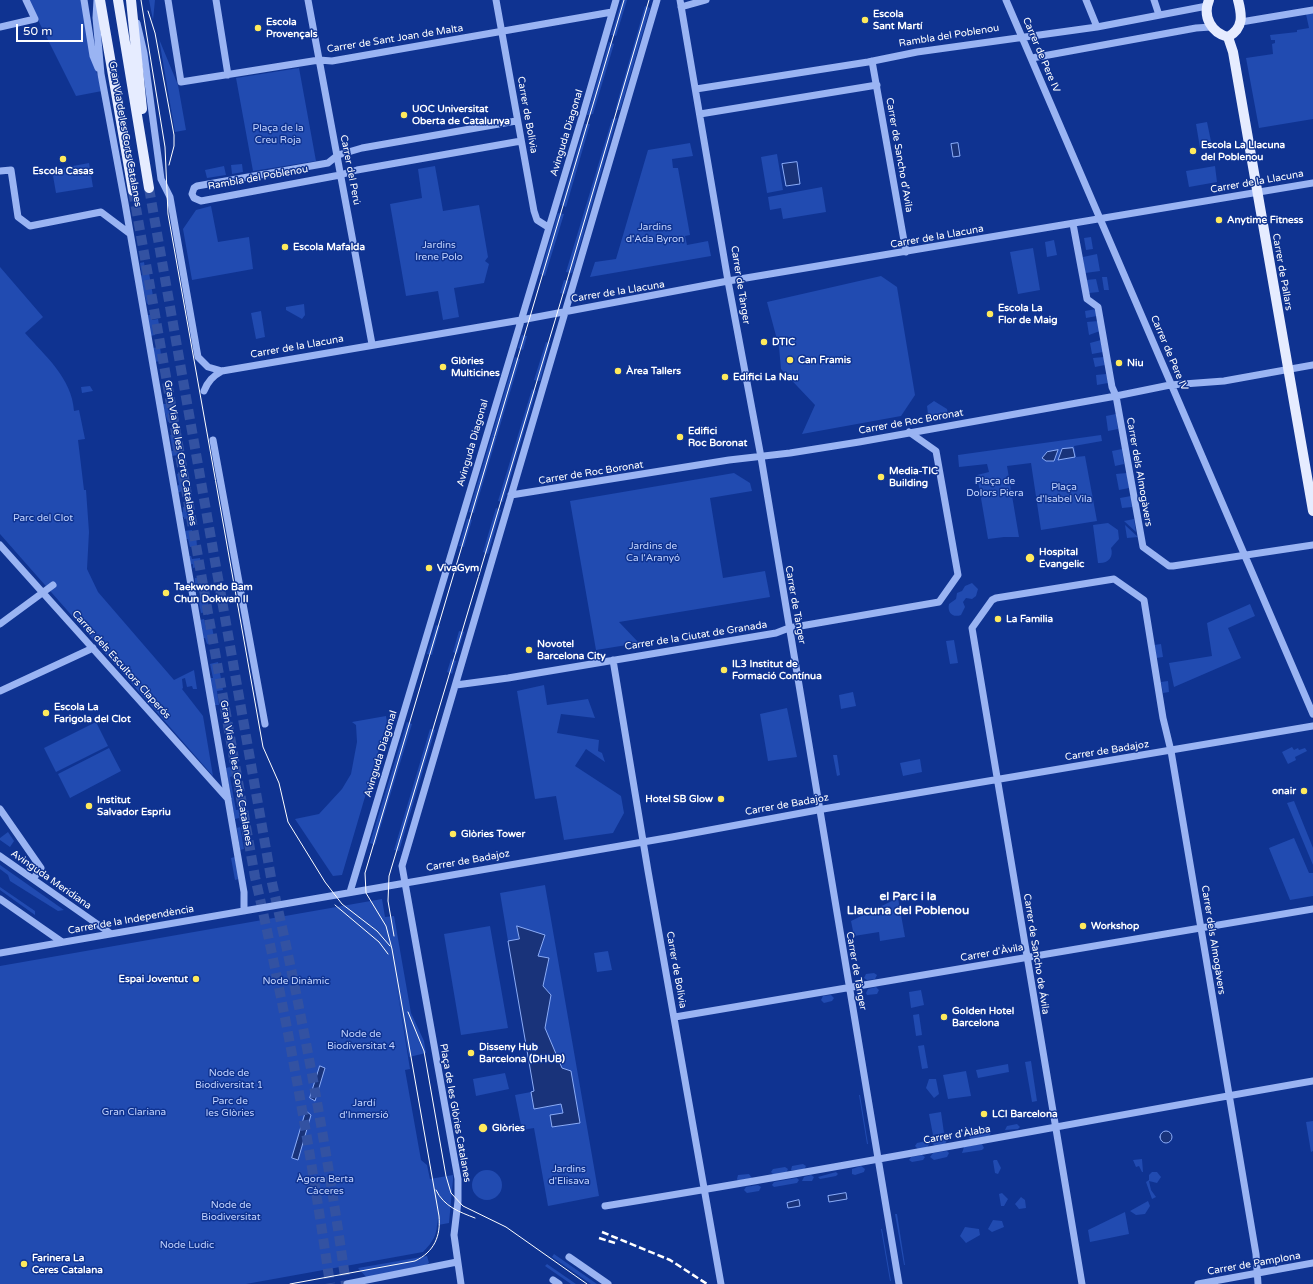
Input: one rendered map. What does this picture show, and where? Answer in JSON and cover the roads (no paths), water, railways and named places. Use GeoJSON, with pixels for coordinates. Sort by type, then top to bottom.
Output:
{"type":"FeatureCollection","features":[{"type":"Feature","properties":{"kind":"main road","name":"Gran Via de les Corts Catalanes"},"geometry":{"type":"LineString","coordinates":[[98,0],[133,191]]}},
{"type":"Feature","properties":{"kind":"main road","name":"Gran Via de les Corts Catalanes"},"geometry":{"type":"LineString","coordinates":[[118,0],[150,188]]}},
{"type":"Feature","properties":{"kind":"main road"},"geometry":{"type":"LineString","coordinates":[[132,0],[145,157]]}},
{"type":"Feature","properties":{"kind":"main road"},"geometry":{"type":"LineString","coordinates":[[1211,27],[1219,34],[1228,37],[1237,31],[1241,22],[1238,0]]}},
{"type":"Feature","properties":{"kind":"main road","name":"Rambla del Poblenou"},"geometry":{"type":"LineString","coordinates":[[1208,3],[1211,27]]}},
{"type":"Feature","properties":{"kind":"main road","name":"Carrer de Pallars"},"geometry":{"type":"LineString","coordinates":[[1228,37],[1233,52],[1256,192],[1313,511]]}},
{"type":"Feature","properties":{"kind":"street"},"geometry":{"type":"LineString","coordinates":[[0,27],[28,22],[35,19],[26,0]]}},
{"type":"Feature","properties":{"kind":"street"},"geometry":{"type":"LineString","coordinates":[[84,0],[93,56],[101,74]]}},
{"type":"Feature","properties":{"kind":"street","name":"Gran Via de les Corts Catalanes"},"geometry":{"type":"LineString","coordinates":[[98,0],[96,18],[101,74],[244,892],[244,910]]}},
{"type":"Feature","properties":{"kind":"street"},"geometry":{"type":"LineString","coordinates":[[132,0],[144,54],[162,179],[170,197],[198,357],[208,367],[222,371]]}},
{"type":"Feature","properties":{"kind":"street","name":"Carrer de Sant Joan de Malta"},"geometry":{"type":"LineString","coordinates":[[168,0],[181,82],[319,60],[332,61],[501,33],[612,12]]}},
{"type":"Feature","properties":{"kind":"street"},"geometry":{"type":"LineString","coordinates":[[216,0],[228,75]]}},
{"type":"Feature","properties":{"kind":"street","name":"Carrer del Perú"},"geometry":{"type":"LineString","coordinates":[[308,0],[372,344]]}},
{"type":"Feature","properties":{"kind":"street","name":"Carrer de Bolívia"},"geometry":{"type":"LineString","coordinates":[[496,0],[516,121],[534,211],[537,220],[548,227]]}},
{"type":"Feature","properties":{"kind":"street","name":"Avinguda Diagonal"},"geometry":{"type":"LineString","coordinates":[[350,892],[616,0]]}},
{"type":"Feature","properties":{"kind":"street"},"geometry":{"type":"LineString","coordinates":[[404,882],[402,866],[657,0]]}},
{"type":"Feature","properties":{"kind":"street"},"geometry":{"type":"LineString","coordinates":[[680,3],[706,0]]}},
{"type":"Feature","properties":{"kind":"street","name":"Carrer de Pere IV"},"geometry":{"type":"LineString","coordinates":[[1006,0],[1170,385],[1313,714]]}},
{"type":"Feature","properties":{"kind":"street"},"geometry":{"type":"LineString","coordinates":[[1086,0],[1097,27]]}},
{"type":"Feature","properties":{"kind":"street"},"geometry":{"type":"LineString","coordinates":[[1154,0],[1159,15]]}},
{"type":"Feature","properties":{"kind":"street"},"geometry":{"type":"LineString","coordinates":[[1238,0],[1243,0]]}},
{"type":"Feature","properties":{"kind":"street","name":"Carrer de Tànger"},"geometry":{"type":"LineString","coordinates":[[680,3],[728,281],[761,457],[848,987],[899,1284]]}},
{"type":"Feature","properties":{"kind":"street","name":"Rambla del Poblenou"},"geometry":{"type":"LineString","coordinates":[[696,89],[872,61],[916,52],[1097,27],[1159,15],[1208,3]]}},
{"type":"Feature","properties":{"kind":"street"},"geometry":{"type":"LineString","coordinates":[[1241,22],[1313,10]]}},
{"type":"Feature","properties":{"kind":"street"},"geometry":{"type":"LineString","coordinates":[[1032,58],[1196,28],[1211,27]]}},
{"type":"Feature","properties":{"kind":"street","name":"Carrer de Sancho d'Avila"},"geometry":{"type":"LineString","coordinates":[[872,61],[906,252]]}},
{"type":"Feature","properties":{"kind":"street"},"geometry":{"type":"LineString","coordinates":[[700,114],[877,85]]}},
{"type":"Feature","properties":{"kind":"street","name":"Rambla del Poblenou"},"geometry":{"type":"LineString","coordinates":[[516,121],[362,148],[338,155],[322,164],[197,186],[192,194],[194,198],[201,201],[340,175],[357,170],[521,141]]}},
{"type":"Feature","properties":{"kind":"street"},"geometry":{"type":"LineString","coordinates":[[0,171],[11,170],[18,217],[30,226],[100,212],[130,233]]}},
{"type":"Feature","properties":{"kind":"street","name":"Carrer de la Llacuna"},"geometry":{"type":"LineString","coordinates":[[222,371],[372,344],[521,320],[699,288],[728,281],[1101,220],[1313,183]]}},
{"type":"Feature","properties":{"kind":"street"},"geometry":{"type":"LineString","coordinates":[[1073,224],[1087,299],[1098,307],[1112,387],[1116,396]]}},
{"type":"Feature","properties":{"kind":"street","name":"Carrer de Roc Boronat"},"geometry":{"type":"LineString","coordinates":[[511,495],[729,460],[761,457],[1116,396],[1170,385],[1224,380],[1313,366]]}},
{"type":"Feature","properties":{"kind":"street"},"geometry":{"type":"LineString","coordinates":[[204,391],[207,383],[213,376],[222,371]]}},
{"type":"Feature","properties":{"kind":"street","name":"Carrer dels Almogàvers"},"geometry":{"type":"LineString","coordinates":[[1116,396],[1143,547],[1169,566],[1244,555]]}},
{"type":"Feature","properties":{"kind":"street","name":"Carrer de la Ciutat de Granada"},"geometry":{"type":"LineString","coordinates":[[456,685],[508,678],[776,633],[789,628],[939,602],[958,575],[936,451],[909,432]]}},
{"type":"Feature","properties":{"kind":"street"},"geometry":{"type":"LineString","coordinates":[[213,440],[265,724]]}},
{"type":"Feature","properties":{"kind":"street","name":"Carrer dels Escultors Claperós"},"geometry":{"type":"LineString","coordinates":[[0,545],[228,799]]}},
{"type":"Feature","properties":{"kind":"street"},"geometry":{"type":"LineString","coordinates":[[1244,555],[1313,545]]}},
{"type":"Feature","properties":{"kind":"street","name":"Carrer dels Almogàvers"},"geometry":{"type":"LineString","coordinates":[[972,628],[992,600],[1114,579],[1144,600],[1256,1254],[1258,1284]]}},
{"type":"Feature","properties":{"kind":"street"},"geometry":{"type":"LineString","coordinates":[[0,624],[53,585]]}},
{"type":"Feature","properties":{"kind":"street","name":"Carrer de Sancho de Ávila"},"geometry":{"type":"LineString","coordinates":[[972,628],[1026,958],[1082,1284]]}},
{"type":"Feature","properties":{"kind":"street"},"geometry":{"type":"LineString","coordinates":[[0,691],[93,648]]}},
{"type":"Feature","properties":{"kind":"street","name":"Carrer de Bolívia"},"geometry":{"type":"LineString","coordinates":[[613,660],[720,1284]]}},
{"type":"Feature","properties":{"kind":"street","name":"Carrer de Badajoz"},"geometry":{"type":"LineString","coordinates":[[265,907],[819,810],[1313,726]]}},
{"type":"Feature","properties":{"kind":"street"},"geometry":{"type":"LineString","coordinates":[[0,808],[41,868],[33,879]]}},
{"type":"Feature","properties":{"kind":"street","name":"Avinguda Meridiana"},"geometry":{"type":"LineString","coordinates":[[0,856],[110,934]]}},
{"type":"Feature","properties":{"kind":"street","name":"Plaça de les Glòries Catalanes"},"geometry":{"type":"LineString","coordinates":[[404,882],[458,1179],[458,1201],[454,1235],[456,1262],[461,1284]]}},
{"type":"Feature","properties":{"kind":"street"},"geometry":{"type":"LineString","coordinates":[[0,899],[62,942]]}},
{"type":"Feature","properties":{"kind":"street","name":"Carrer de la Independència"},"geometry":{"type":"LineString","coordinates":[[0,953],[265,907]]}},
{"type":"Feature","properties":{"kind":"street","name":"Carrer d'Àvila"},"geometry":{"type":"LineString","coordinates":[[675,1017],[1313,909]]}},
{"type":"Feature","properties":{"kind":"street","name":"Carrer d'Àlaba"},"geometry":{"type":"LineString","coordinates":[[605,1206],[705,1191],[1313,1081]]}},
{"type":"Feature","properties":{"kind":"street"},"geometry":{"type":"LineString","coordinates":[[569,1257],[608,1284]]}},
{"type":"Feature","properties":{"kind":"street"},"geometry":{"type":"LineString","coordinates":[[347,1284],[456,1262]]}},
{"type":"Feature","properties":{"kind":"street","name":"Carrer de Pamplona"},"geometry":{"type":"LineString","coordinates":[[1198,1284],[1313,1263]]}},
{"type":"Feature","properties":{"kind":"tunnel"},"geometry":{"type":"LineString","coordinates":[[149,188],[272,883],[314,1083],[346,1284]]}},
{"type":"Feature","properties":{"kind":"tunnel"},"geometry":{"type":"LineString","coordinates":[[133,191],[255,877],[297,1079],[330,1284]]}},
{"type":"Feature","properties":{"kind":"tram line"},"geometry":{"type":"LineString","coordinates":[[141,0],[165,147],[168,214],[263,747],[279,783],[288,822],[325,882],[342,904],[377,931],[390,946]]}},
{"type":"Feature","properties":{"kind":"tram line"},"geometry":{"type":"LineString","coordinates":[[290,1284],[415,1261],[427,1253],[435,1243],[439,1230],[439,1216],[392,949],[386,926],[366,893],[365,873],[624,0]]}},
{"type":"Feature","properties":{"kind":"tram line"},"geometry":{"type":"LineString","coordinates":[[394,936],[388,901],[389,876],[649,0]]}},
{"type":"Feature","properties":{"kind":"tram line"},"geometry":{"type":"LineString","coordinates":[[148,11],[155,33],[174,135],[174,146],[169,165]]}},
{"type":"Feature","properties":{"kind":"tram line"},"geometry":{"type":"LineString","coordinates":[[335,905],[379,942],[388,954]]}},
{"type":"Feature","properties":{"kind":"tram line"},"geometry":{"type":"LineString","coordinates":[[408,1012],[424,1051],[446,1176],[451,1193],[463,1206],[506,1227],[587,1284]]}},
{"type":"Feature","properties":{"kind":"tram line"},"geometry":{"type":"LineString","coordinates":[[436,1190],[439,1196],[448,1205],[475,1218]]}},
{"type":"Feature","properties":{"kind":"railway"},"geometry":{"type":"LineString","coordinates":[[602,1232],[670,1260],[707,1284]]}},
{"type":"Feature","properties":{"kind":"railway"},"geometry":{"type":"LineString","coordinates":[[599,1238],[615,1243]]}},
{"type":"Feature","properties":{"kind":"place","name":"Escola Sant Martí"},"geometry":{"type":"Point","coordinates":[865,20]}},
{"type":"Feature","properties":{"kind":"place","name":"Escola Provençals"},"geometry":{"type":"Point","coordinates":[258,28]}},
{"type":"Feature","properties":{"kind":"place","name":"UOC Universitat Oberta de Catalunya"},"geometry":{"type":"Point","coordinates":[404,115]}},
{"type":"Feature","properties":{"kind":"place","name":"Escola La Llacuna del Poblenou"},"geometry":{"type":"Point","coordinates":[1193,151]}},
{"type":"Feature","properties":{"kind":"place","name":"Escola Casas"},"geometry":{"type":"Point","coordinates":[63,159]}},
{"type":"Feature","properties":{"kind":"place","name":"Anytime Fitness"},"geometry":{"type":"Point","coordinates":[1219,220]}},
{"type":"Feature","properties":{"kind":"place","name":"Escola Mafalda"},"geometry":{"type":"Point","coordinates":[285,247]}},
{"type":"Feature","properties":{"kind":"place","name":"Escola La Flor de Maig"},"geometry":{"type":"Point","coordinates":[990,314]}},
{"type":"Feature","properties":{"kind":"place","name":"DTIC"},"geometry":{"type":"Point","coordinates":[764,342]}},
{"type":"Feature","properties":{"kind":"place","name":"Can Framis"},"geometry":{"type":"Point","coordinates":[790,360]}},
{"type":"Feature","properties":{"kind":"place","name":"Niu"},"geometry":{"type":"Point","coordinates":[1119,363]}},
{"type":"Feature","properties":{"kind":"place","name":"Glòries Multicines"},"geometry":{"type":"Point","coordinates":[443,367]}},
{"type":"Feature","properties":{"kind":"place","name":"Àrea Tallers"},"geometry":{"type":"Point","coordinates":[618,371]}},
{"type":"Feature","properties":{"kind":"place","name":"Edifici La Nau"},"geometry":{"type":"Point","coordinates":[725,377]}},
{"type":"Feature","properties":{"kind":"place","name":"Edifici Roc Boronat"},"geometry":{"type":"Point","coordinates":[680,437]}},
{"type":"Feature","properties":{"kind":"place","name":"Media-TIC Building"},"geometry":{"type":"Point","coordinates":[881,477]}},
{"type":"Feature","properties":{"kind":"place","name":"Hospital Evangelic"},"geometry":{"type":"Point","coordinates":[1030,558]}},
{"type":"Feature","properties":{"kind":"place","name":"VivaGym"},"geometry":{"type":"Point","coordinates":[429,568]}},
{"type":"Feature","properties":{"kind":"place","name":"Taekwondo Bam Chun Dokwan II"},"geometry":{"type":"Point","coordinates":[166,593]}},
{"type":"Feature","properties":{"kind":"place","name":"La Familia"},"geometry":{"type":"Point","coordinates":[998,619]}},
{"type":"Feature","properties":{"kind":"place","name":"Novotel Barcelona City"},"geometry":{"type":"Point","coordinates":[529,650]}},
{"type":"Feature","properties":{"kind":"place","name":"IL3 Institut de Formació Contínua"},"geometry":{"type":"Point","coordinates":[724,670]}},
{"type":"Feature","properties":{"kind":"place","name":"Escola La Farigola del Clot"},"geometry":{"type":"Point","coordinates":[46,713]}},
{"type":"Feature","properties":{"kind":"place","name":"onair"},"geometry":{"type":"Point","coordinates":[1304,791]}},
{"type":"Feature","properties":{"kind":"place","name":"Hotel SB Glow"},"geometry":{"type":"Point","coordinates":[721,799]}},
{"type":"Feature","properties":{"kind":"place","name":"Institut Salvador Espriu"},"geometry":{"type":"Point","coordinates":[89,806]}},
{"type":"Feature","properties":{"kind":"place","name":"Glòries Tower"},"geometry":{"type":"Point","coordinates":[453,834]}},
{"type":"Feature","properties":{"kind":"place","name":"Workshop"},"geometry":{"type":"Point","coordinates":[1083,926]}},
{"type":"Feature","properties":{"kind":"place","name":"Espai Joventut"},"geometry":{"type":"Point","coordinates":[196,979]}},
{"type":"Feature","properties":{"kind":"place","name":"Golden Hotel Barcelona"},"geometry":{"type":"Point","coordinates":[944,1017]}},
{"type":"Feature","properties":{"kind":"place","name":"Disseny Hub Barcelona (DHUB)"},"geometry":{"type":"Point","coordinates":[471,1053]}},
{"type":"Feature","properties":{"kind":"place","name":"LCI Barcelona"},"geometry":{"type":"Point","coordinates":[984,1114]}},
{"type":"Feature","properties":{"kind":"place","name":"Glòries"},"geometry":{"type":"Point","coordinates":[483,1128]}},
{"type":"Feature","properties":{"kind":"place","name":"Farinera La Ceres Catalana"},"geometry":{"type":"Point","coordinates":[24,1264]}},
{"type":"Feature","properties":{"kind":"district","name":"el Parc i la Llacuna del Poblenou"},"geometry":{"type":"Point","coordinates":[908,904]}},
{"type":"Feature","properties":{"kind":"park label","name":"Plaça de la Creu Roja"},"geometry":{"type":"Point","coordinates":[278,134]}},
{"type":"Feature","properties":{"kind":"park label","name":"Jardins d'Ada Byron"},"geometry":{"type":"Point","coordinates":[655,232]}},
{"type":"Feature","properties":{"kind":"park label","name":"Jardins Irene Polo"},"geometry":{"type":"Point","coordinates":[439,250]}},
{"type":"Feature","properties":{"kind":"park label","name":"Plaça de Dolors Piera"},"geometry":{"type":"Point","coordinates":[995,486]}},
{"type":"Feature","properties":{"kind":"park label","name":"Plaça d'Isabel Vila"},"geometry":{"type":"Point","coordinates":[1064,492]}},
{"type":"Feature","properties":{"kind":"park label","name":"Parc del Clot"},"geometry":{"type":"Point","coordinates":[43,518]}},
{"type":"Feature","properties":{"kind":"park label","name":"Jardins de Ca l'Aranyó"},"geometry":{"type":"Point","coordinates":[653,552]}},
{"type":"Feature","properties":{"kind":"park label","name":"Node Dinàmic"},"geometry":{"type":"Point","coordinates":[296,981]}},
{"type":"Feature","properties":{"kind":"park label","name":"Node de Biodiversitat 4"},"geometry":{"type":"Point","coordinates":[361,1040]}},
{"type":"Feature","properties":{"kind":"park label","name":"Node de Biodiversitat 1"},"geometry":{"type":"Point","coordinates":[229,1078]}},
{"type":"Feature","properties":{"kind":"park label","name":"Parc de les Glòries"},"geometry":{"type":"Point","coordinates":[230,1106]}},
{"type":"Feature","properties":{"kind":"park label","name":"Jardí d'Inmersió"},"geometry":{"type":"Point","coordinates":[364,1108]}},
{"type":"Feature","properties":{"kind":"park label","name":"Gran Clariana"},"geometry":{"type":"Point","coordinates":[134,1112]}},
{"type":"Feature","properties":{"kind":"park label","name":"Jardins d'Elisava"},"geometry":{"type":"Point","coordinates":[569,1174]}},
{"type":"Feature","properties":{"kind":"park label","name":"Àgora Berta Càceres"},"geometry":{"type":"Point","coordinates":[325,1184]}},
{"type":"Feature","properties":{"kind":"park label","name":"Node de Biodiversitat"},"geometry":{"type":"Point","coordinates":[231,1210]}},
{"type":"Feature","properties":{"kind":"park label","name":"Node Ludic"},"geometry":{"type":"Point","coordinates":[187,1245]}}]}
